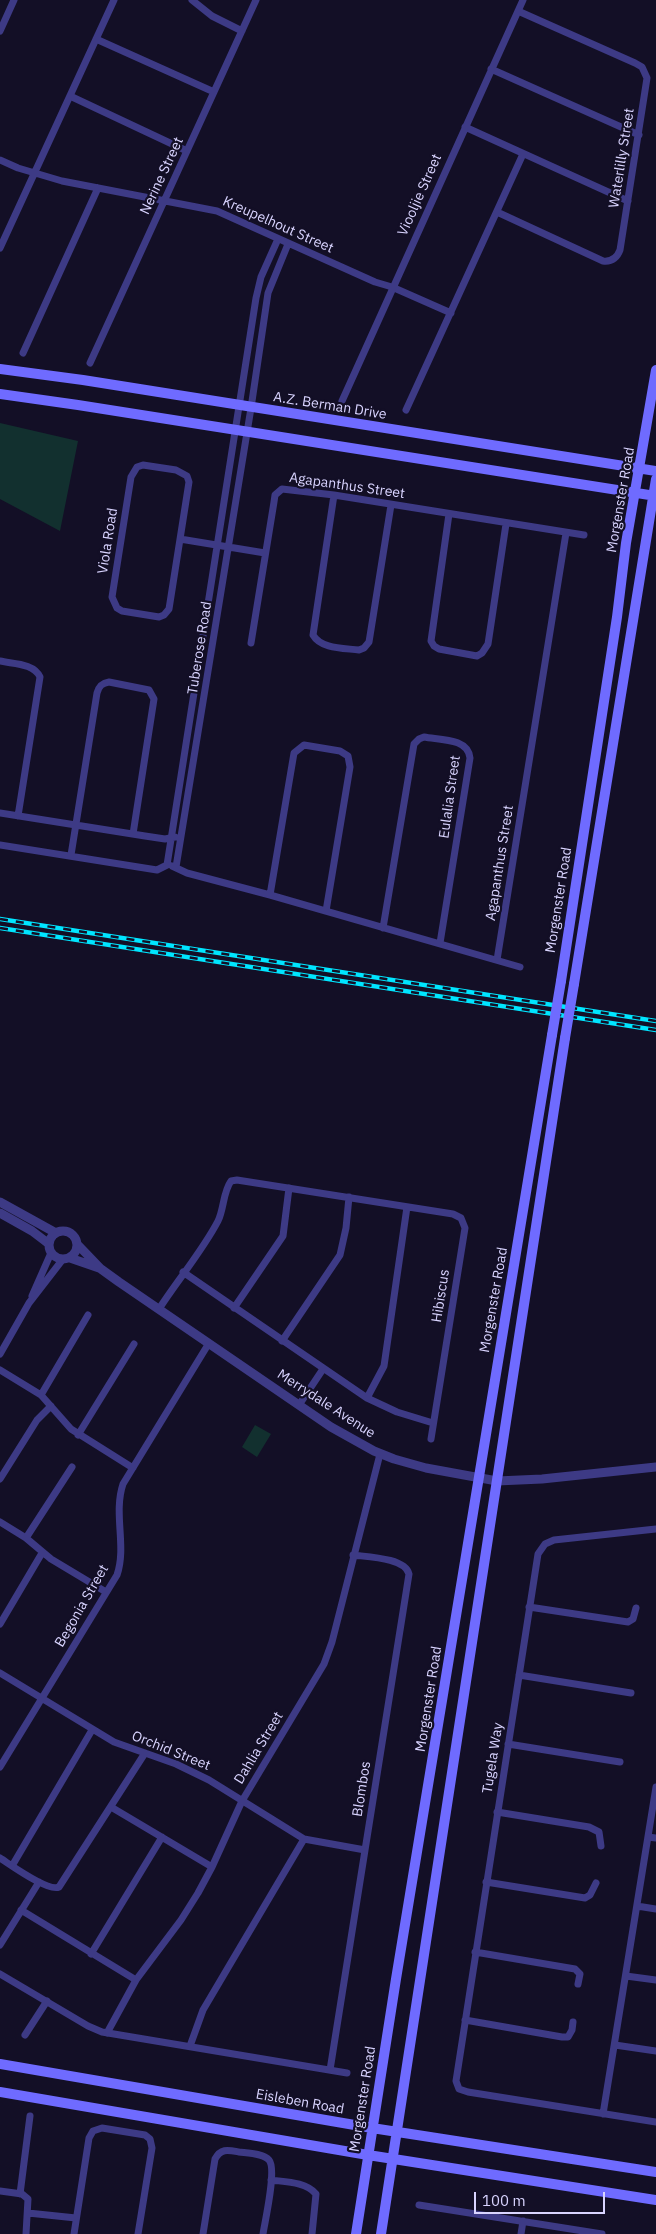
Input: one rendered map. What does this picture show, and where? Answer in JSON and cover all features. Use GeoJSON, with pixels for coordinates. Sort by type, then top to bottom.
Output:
{"type":"FeatureCollection","features":[{"type":"Feature","properties":{"kind":"main road","name":"A.Z. Berman Drive"},"geometry":{"type":"LineString","coordinates":[[0,369],[73,378],[251,408],[656,471]]}},
{"type":"Feature","properties":{"kind":"main road","name":"Morgenster Road"},"geometry":{"type":"LineString","coordinates":[[356,2234],[478,1478],[561,980],[635,493],[656,370]]}},
{"type":"Feature","properties":{"kind":"main road"},"geometry":{"type":"LineString","coordinates":[[0,394],[654,496]]}},
{"type":"Feature","properties":{"kind":"main road","name":"Morgenster Road"},"geometry":{"type":"LineString","coordinates":[[381,2234],[565,1038],[656,479]]}},
{"type":"Feature","properties":{"kind":"main road","name":"Eisleben Road"},"geometry":{"type":"LineString","coordinates":[[0,2064],[372,2128],[656,2172]]}},
{"type":"Feature","properties":{"kind":"main road"},"geometry":{"type":"LineString","coordinates":[[0,2092],[656,2200]]}},
{"type":"Feature","properties":{"kind":"street"},"geometry":{"type":"LineString","coordinates":[[0,31],[14,0]]}},
{"type":"Feature","properties":{"kind":"street"},"geometry":{"type":"LineString","coordinates":[[0,248],[114,0]]}},
{"type":"Feature","properties":{"kind":"street"},"geometry":{"type":"LineString","coordinates":[[192,0],[212,16],[242,31]]}},
{"type":"Feature","properties":{"kind":"street","name":"Nerine Street"},"geometry":{"type":"LineString","coordinates":[[90,363],[256,0]]}},
{"type":"Feature","properties":{"kind":"street","name":"Viooljie Street"},"geometry":{"type":"LineString","coordinates":[[342,401],[523,0]]}},
{"type":"Feature","properties":{"kind":"street","name":"Waterlilly Street"},"geometry":{"type":"LineString","coordinates":[[496,212],[603,261],[610,262],[618,255],[647,78],[642,67],[518,11]]}},
{"type":"Feature","properties":{"kind":"street"},"geometry":{"type":"LineString","coordinates":[[96,39],[214,92]]}},
{"type":"Feature","properties":{"kind":"street"},"geometry":{"type":"LineString","coordinates":[[491,69],[639,136]]}},
{"type":"Feature","properties":{"kind":"street"},"geometry":{"type":"LineString","coordinates":[[70,96],[187,151]]}},
{"type":"Feature","properties":{"kind":"street"},"geometry":{"type":"LineString","coordinates":[[465,127],[628,201]]}},
{"type":"Feature","properties":{"kind":"street"},"geometry":{"type":"LineString","coordinates":[[406,410],[523,154]]}},
{"type":"Feature","properties":{"kind":"street","name":"Kreupelhout Street"},"geometry":{"type":"LineString","coordinates":[[0,160],[35,174],[217,211],[375,282],[392,287],[451,313]]}},
{"type":"Feature","properties":{"kind":"street"},"geometry":{"type":"LineString","coordinates":[[23,353],[98,188]]}},
{"type":"Feature","properties":{"kind":"street","name":"Tuberose Road"},"geometry":{"type":"LineString","coordinates":[[167,865],[258,286],[278,239]]}},
{"type":"Feature","properties":{"kind":"street","name":"Tuberose Road"},"geometry":{"type":"LineString","coordinates":[[176,867],[229,546],[268,293],[288,244]]}},
{"type":"Feature","properties":{"kind":"street","name":"Viola Road"},"geometry":{"type":"LineString","coordinates":[[143,465],[176,470],[187,476],[190,482],[180,539],[171,602],[169,609],[164,615],[159,617],[117,608],[112,597],[131,477],[137,467],[143,465]]}},
{"type":"Feature","properties":{"kind":"street","name":"Agapanthus Street"},"geometry":{"type":"LineString","coordinates":[[251,643],[274,502],[279,490],[286,488],[334,495],[584,535]]}},
{"type":"Feature","properties":{"kind":"street"},"geometry":{"type":"LineString","coordinates":[[334,495],[313,635],[317,642],[323,644],[359,650],[364,648],[369,642],[391,505]]}},
{"type":"Feature","properties":{"kind":"street"},"geometry":{"type":"LineString","coordinates":[[449,514],[431,641],[439,649],[477,656],[482,654],[488,644],[506,524]]}},
{"type":"Feature","properties":{"kind":"street","name":"Agapanthus Street"},"geometry":{"type":"LineString","coordinates":[[497,960],[566,533]]}},
{"type":"Feature","properties":{"kind":"street"},"geometry":{"type":"LineString","coordinates":[[180,539],[265,553]]}},
{"type":"Feature","properties":{"kind":"street"},"geometry":{"type":"LineString","coordinates":[[0,662],[32,667],[38,672],[40,677],[18,816]]}},
{"type":"Feature","properties":{"kind":"street"},"geometry":{"type":"LineString","coordinates":[[72,855],[97,693],[99,687],[109,682],[149,690],[154,699],[133,834]]}},
{"type":"Feature","properties":{"kind":"street","name":"Eulalia Street"},"geometry":{"type":"LineString","coordinates":[[383,928],[414,744],[419,738],[424,737],[461,743],[467,748],[470,758],[440,943]]}},
{"type":"Feature","properties":{"kind":"street"},"geometry":{"type":"LineString","coordinates":[[270,895],[294,753],[304,745],[340,751],[348,756],[350,767],[326,912]]}},
{"type":"Feature","properties":{"kind":"street"},"geometry":{"type":"LineString","coordinates":[[0,813],[133,834],[162,838],[181,838]]}},
{"type":"Feature","properties":{"kind":"street"},"geometry":{"type":"LineString","coordinates":[[0,845],[157,870],[167,865],[176,867],[187,873],[520,967]]}},
{"type":"Feature","properties":{"kind":"street","name":"Hibiscus"},"geometry":{"type":"LineString","coordinates":[[159,1309],[218,1222],[231,1181],[237,1180],[453,1214],[461,1218],[465,1228],[431,1439]]}},
{"type":"Feature","properties":{"kind":"street"},"geometry":{"type":"LineString","coordinates":[[234,1308],[283,1236],[289,1188]]}},
{"type":"Feature","properties":{"kind":"street"},"geometry":{"type":"LineString","coordinates":[[282,1341],[340,1256],[346,1228],[349,1197]]}},
{"type":"Feature","properties":{"kind":"street"},"geometry":{"type":"LineString","coordinates":[[0,1202],[56,1233],[68,1232],[75,1238],[77,1244],[75,1252],[66,1258],[29,1303]]}},
{"type":"Feature","properties":{"kind":"street"},"geometry":{"type":"LineString","coordinates":[[367,1398],[384,1366],[407,1207]]}},
{"type":"Feature","properties":{"kind":"street"},"geometry":{"type":"LineString","coordinates":[[0,1213],[32,1231],[50,1249],[66,1258]]}},
{"type":"Feature","properties":{"kind":"street"},"geometry":{"type":"LineString","coordinates":[[0,1354],[29,1303],[56,1233]]}},
{"type":"Feature","properties":{"kind":"street","name":"Merrydale Avenue"},"geometry":{"type":"LineString","coordinates":[[77,1244],[101,1269],[344,1436],[380,1454],[426,1468],[498,1481],[542,1479],[656,1467]]}},
{"type":"Feature","properties":{"kind":"street","name":"Merrydale Avenue"},"geometry":{"type":"LineString","coordinates":[[66,1258],[101,1269]]}},
{"type":"Feature","properties":{"kind":"street"},"geometry":{"type":"LineString","coordinates":[[183,1272],[367,1398],[396,1412],[433,1423]]}},
{"type":"Feature","properties":{"kind":"street"},"geometry":{"type":"LineString","coordinates":[[41,1396],[88,1316]]}},
{"type":"Feature","properties":{"kind":"street","name":"Begonia Street"},"geometry":{"type":"LineString","coordinates":[[0,1767],[4,1753],[42,1698],[117,1575],[121,1561],[120,1497],[124,1484],[209,1343]]}},
{"type":"Feature","properties":{"kind":"street"},"geometry":{"type":"LineString","coordinates":[[78,1435],[134,1344]]}},
{"type":"Feature","properties":{"kind":"street"},"geometry":{"type":"LineString","coordinates":[[299,1405],[323,1369]]}},
{"type":"Feature","properties":{"kind":"street"},"geometry":{"type":"LineString","coordinates":[[0,1370],[41,1396],[78,1435],[133,1468]]}},
{"type":"Feature","properties":{"kind":"street"},"geometry":{"type":"LineString","coordinates":[[0,1480],[37,1420],[51,1406]]}},
{"type":"Feature","properties":{"kind":"street","name":"Dahlia Street"},"geometry":{"type":"LineString","coordinates":[[107,2033],[136,1980],[181,1920],[212,1867],[242,1801],[324,1664],[332,1642],[380,1454]]}},
{"type":"Feature","properties":{"kind":"street"},"geometry":{"type":"LineString","coordinates":[[26,1538],[72,1466]]}},
{"type":"Feature","properties":{"kind":"street"},"geometry":{"type":"LineString","coordinates":[[0,1522],[26,1538],[42,1553],[106,1592]]}},
{"type":"Feature","properties":{"kind":"street","name":"Tugela Way"},"geometry":{"type":"LineString","coordinates":[[603,2114],[459,2089],[456,2074],[537,1559],[545,1544],[560,1539],[656,1529]]}},
{"type":"Feature","properties":{"kind":"street"},"geometry":{"type":"LineString","coordinates":[[0,1624],[42,1553]]}},
{"type":"Feature","properties":{"kind":"street","name":"Blombos"},"geometry":{"type":"LineString","coordinates":[[330,2070],[409,1574],[406,1566],[398,1562],[353,1555]]}},
{"type":"Feature","properties":{"kind":"street"},"geometry":{"type":"LineString","coordinates":[[529,1607],[628,1622],[634,1619],[636,1608]]}},
{"type":"Feature","properties":{"kind":"street","name":"Orchid Street"},"geometry":{"type":"LineString","coordinates":[[0,1673],[114,1742],[188,1769],[209,1780],[304,1839],[365,1850]]}},
{"type":"Feature","properties":{"kind":"street"},"geometry":{"type":"LineString","coordinates":[[519,1675],[631,1693]]}},
{"type":"Feature","properties":{"kind":"street"},"geometry":{"type":"LineString","coordinates":[[12,1866],[92,1730]]}},
{"type":"Feature","properties":{"kind":"street"},"geometry":{"type":"LineString","coordinates":[[508,1744],[620,1762]]}},
{"type":"Feature","properties":{"kind":"street"},"geometry":{"type":"LineString","coordinates":[[0,1858],[39,1882],[55,1889],[62,1884],[144,1754]]}},
{"type":"Feature","properties":{"kind":"street"},"geometry":{"type":"LineString","coordinates":[[656,1787],[603,2114],[656,2122]]}},
{"type":"Feature","properties":{"kind":"street"},"geometry":{"type":"LineString","coordinates":[[111,1807],[212,1867]]}},
{"type":"Feature","properties":{"kind":"street"},"geometry":{"type":"LineString","coordinates":[[497,1812],[589,1827],[599,1832],[601,1846]]}},
{"type":"Feature","properties":{"kind":"street"},"geometry":{"type":"LineString","coordinates":[[91,1954],[162,1837]]}},
{"type":"Feature","properties":{"kind":"street"},"geometry":{"type":"LineString","coordinates":[[648,1837],[656,1838]]}},
{"type":"Feature","properties":{"kind":"street"},"geometry":{"type":"LineString","coordinates":[[190,2046],[196,2024],[203,2010],[304,1839]]}},
{"type":"Feature","properties":{"kind":"street"},"geometry":{"type":"LineString","coordinates":[[0,1945],[39,1882]]}},
{"type":"Feature","properties":{"kind":"street"},"geometry":{"type":"LineString","coordinates":[[486,1882],[585,1898],[590,1895],[596,1883]]}},
{"type":"Feature","properties":{"kind":"street"},"geometry":{"type":"LineString","coordinates":[[637,1906],[656,1909]]}},
{"type":"Feature","properties":{"kind":"street"},"geometry":{"type":"LineString","coordinates":[[21,1910],[136,1980]]}},
{"type":"Feature","properties":{"kind":"street"},"geometry":{"type":"LineString","coordinates":[[475,1952],[575,1969],[580,1974],[578,1984]]}},
{"type":"Feature","properties":{"kind":"street"},"geometry":{"type":"LineString","coordinates":[[0,1974],[88,2026],[107,2033],[347,2073]]}},
{"type":"Feature","properties":{"kind":"street"},"geometry":{"type":"LineString","coordinates":[[626,1976],[656,1980]]}},
{"type":"Feature","properties":{"kind":"street"},"geometry":{"type":"LineString","coordinates":[[26,2035],[47,2002]]}},
{"type":"Feature","properties":{"kind":"street"},"geometry":{"type":"LineString","coordinates":[[464,2020],[562,2038],[568,2038],[573,2022]]}},
{"type":"Feature","properties":{"kind":"street"},"geometry":{"type":"LineString","coordinates":[[615,2045],[656,2051]]}},
{"type":"Feature","properties":{"kind":"street"},"geometry":{"type":"LineString","coordinates":[[20,2194],[30,2116]]}},
{"type":"Feature","properties":{"kind":"street"},"geometry":{"type":"LineString","coordinates":[[74,2234],[91,2133],[102,2128],[145,2135],[150,2139],[152,2148],[138,2234]]}},
{"type":"Feature","properties":{"kind":"street"},"geometry":{"type":"LineString","coordinates":[[203,2234],[215,2159],[220,2152],[228,2150],[262,2156],[270,2161],[272,2170],[263,2234]]}},
{"type":"Feature","properties":{"kind":"street"},"geometry":{"type":"LineString","coordinates":[[271,2180],[304,2186],[314,2192],[317,2197],[312,2234]]}},
{"type":"Feature","properties":{"kind":"street"},"geometry":{"type":"LineString","coordinates":[[0,2191],[20,2194],[28,2199],[26,2234]]}},
{"type":"Feature","properties":{"kind":"street"},"geometry":{"type":"LineString","coordinates":[[419,2205],[602,2234]]}},
{"type":"Feature","properties":{"kind":"street"},"geometry":{"type":"LineString","coordinates":[[28,2213],[76,2218]]}},
{"type":"Feature","properties":{"kind":"street"},"geometry":{"type":"LineString","coordinates":[[520,2234],[522,2221]]}},
{"type":"Feature","properties":{"kind":"green space"},"geometry":{"type":"Polygon","coordinates":[[[0,423],[78,441],[60,531],[0,499],[0,423]]]}},
{"type":"Feature","properties":{"kind":"green space"},"geometry":{"type":"Polygon","coordinates":[[[255,1425],[271,1434],[257,1457],[242,1447],[255,1425]]]}},
{"type":"Feature","properties":{"kind":"railway"},"geometry":{"type":"LineString","coordinates":[[0,919],[656,1021]]}},
{"type":"Feature","properties":{"kind":"railway"},"geometry":{"type":"LineString","coordinates":[[0,928],[656,1030]]}}]}
